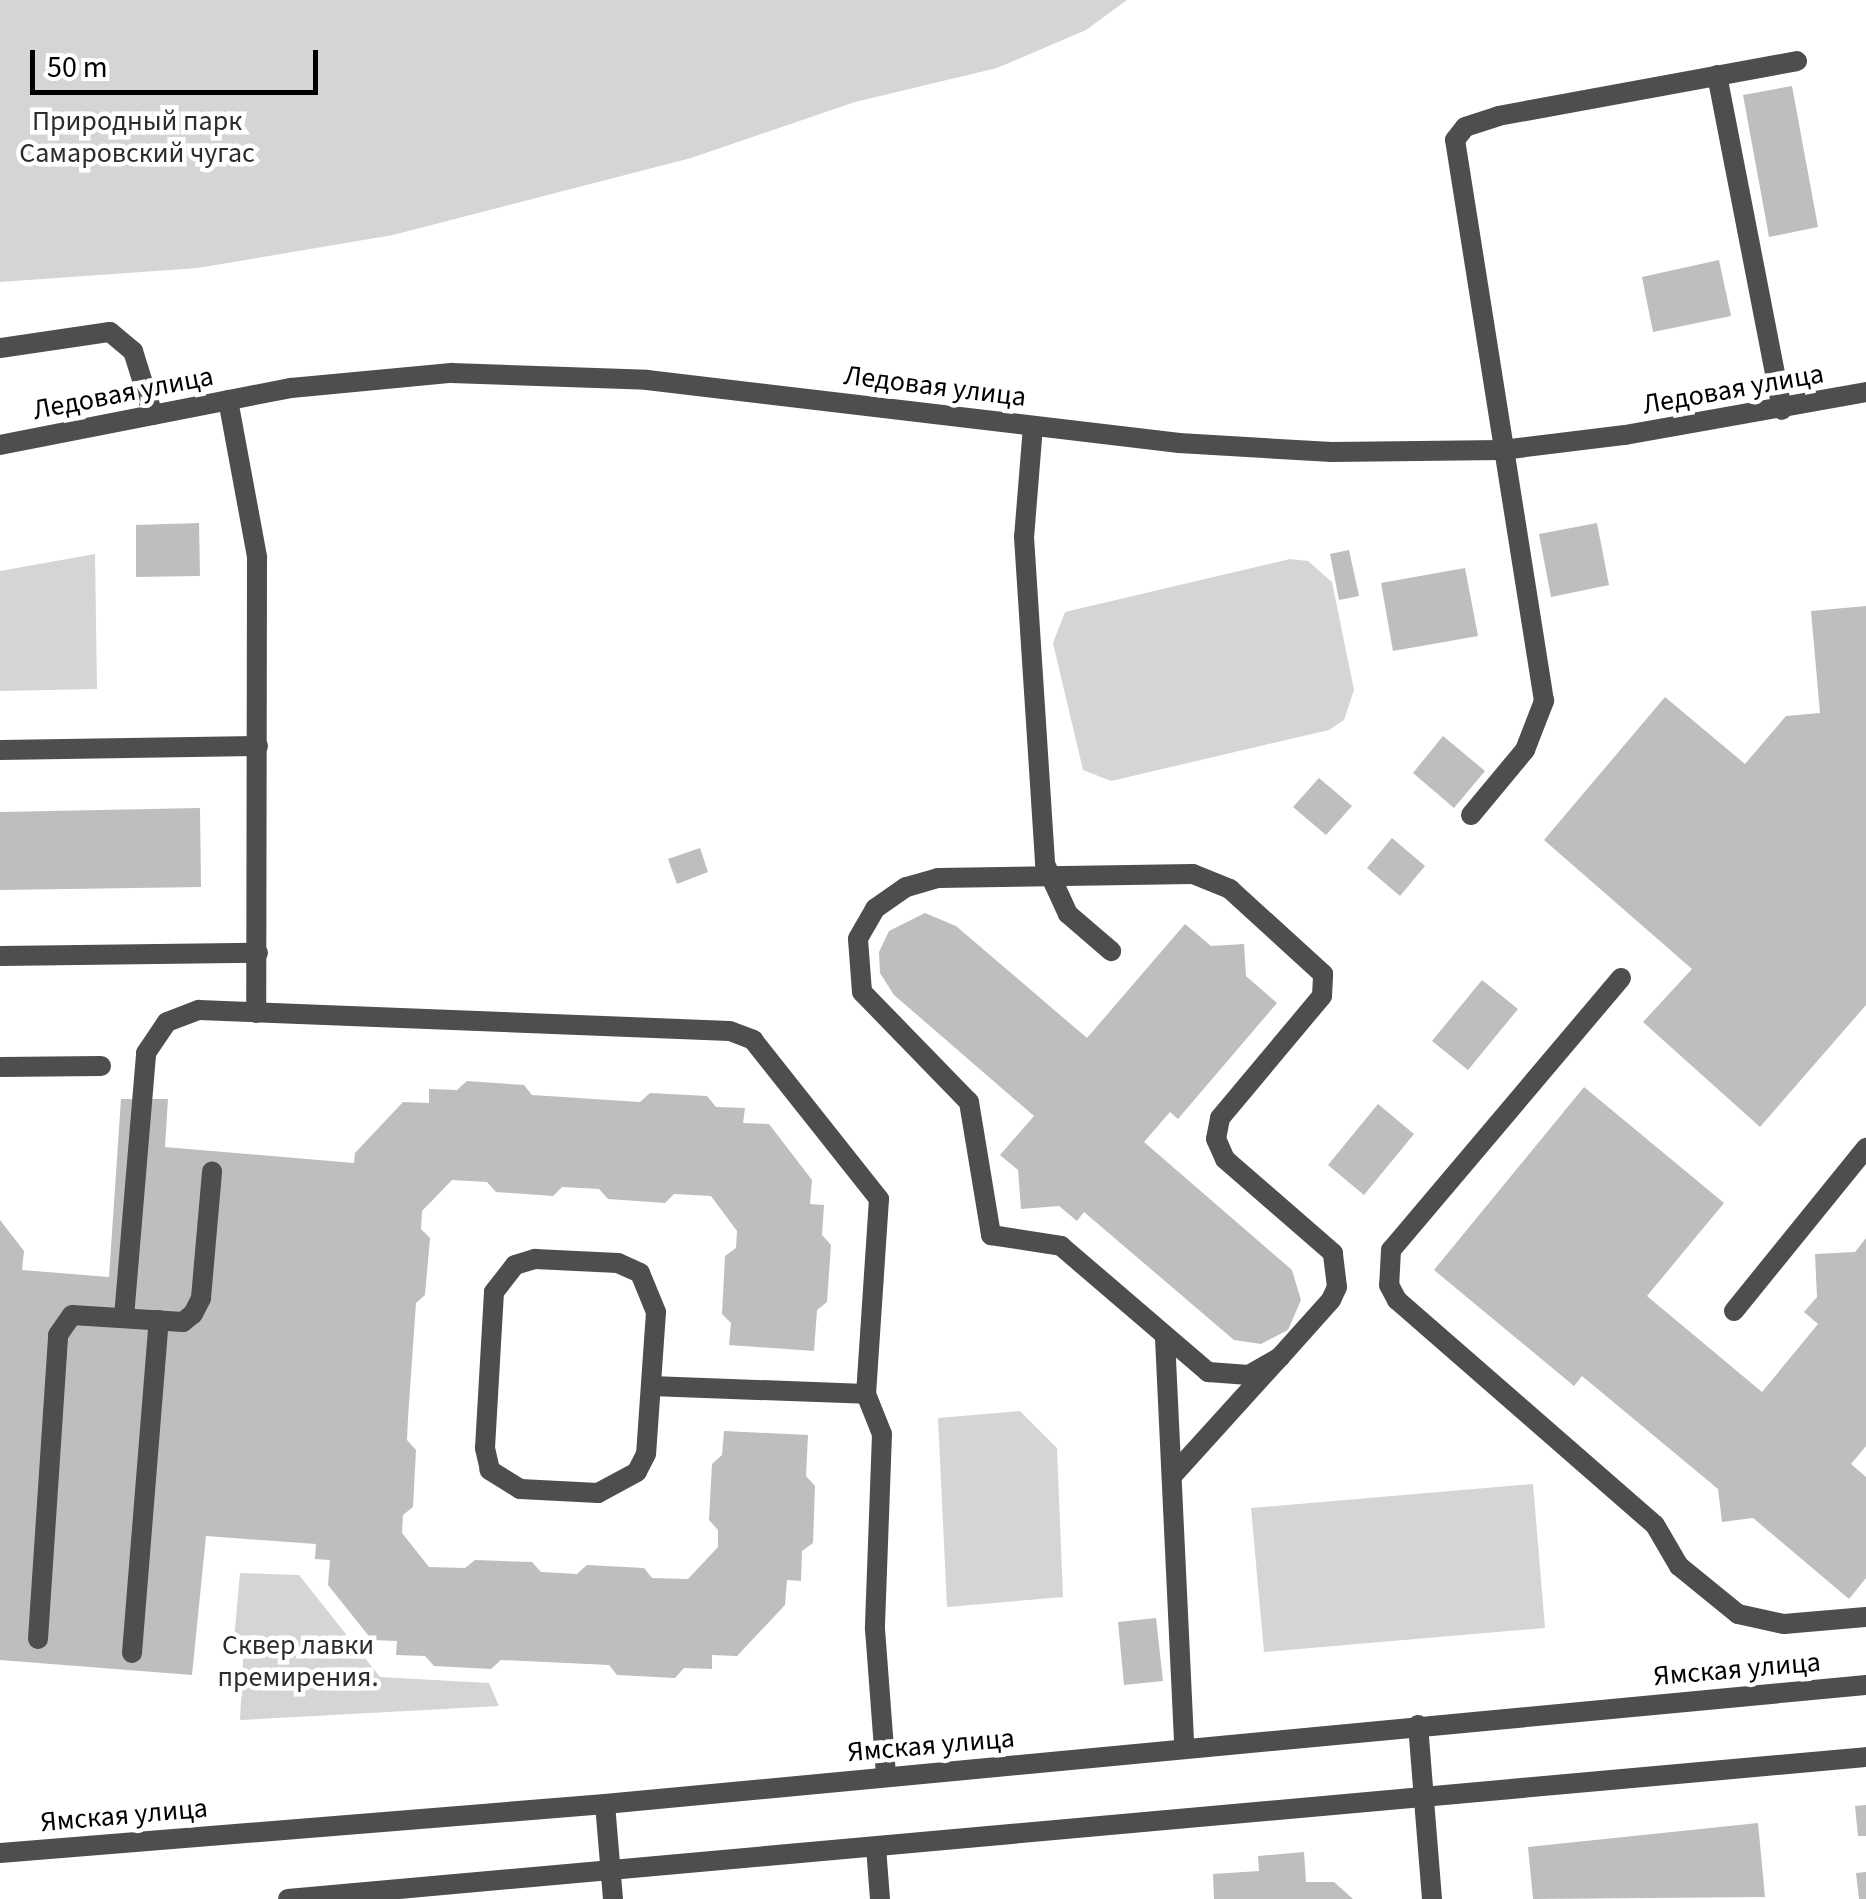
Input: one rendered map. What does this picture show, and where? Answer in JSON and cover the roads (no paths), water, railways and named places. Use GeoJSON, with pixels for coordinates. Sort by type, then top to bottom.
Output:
{"type":"FeatureCollection","features":[{"type":"Feature","properties":{"kind":"street"},"geometry":{"type":"LineString","coordinates":[[1471,816],[1525,750],[1544,701],[1456,140],[1465,128],[1498,116],[1797,61]]}},
{"type":"Feature","properties":{"kind":"street"},"geometry":{"type":"LineString","coordinates":[[1717,75],[1782,410]]}},
{"type":"Feature","properties":{"kind":"street"},"geometry":{"type":"LineString","coordinates":[[0,348],[110,332],[132,351],[153,415]]}},
{"type":"Feature","properties":{"kind":"street","name":"Ледовая улица"},"geometry":{"type":"LineString","coordinates":[[0,445],[228,400],[366,378],[529,373],[648,380],[1255,449],[1502,450],[1782,410],[1866,392]]}},
{"type":"Feature","properties":{"kind":"street"},"geometry":{"type":"LineString","coordinates":[[228,400],[257,556],[256,1013]]}},
{"type":"Feature","properties":{"kind":"street"},"geometry":{"type":"LineString","coordinates":[[1032,426],[1024,537],[1047,875],[1068,914],[1111,951]]}},
{"type":"Feature","properties":{"kind":"street"},"geometry":{"type":"LineString","coordinates":[[0,750],[258,746]]}},
{"type":"Feature","properties":{"kind":"street"},"geometry":{"type":"LineString","coordinates":[[1172,1476],[1280,1357],[1331,1300],[1337,1263],[1325,1244],[1225,1159],[1216,1127],[1322,996],[1323,974],[1207,876],[938,878],[906,887],[866,924],[858,939],[858,978],[870,1005],[969,1102],[990,1234],[1061,1246],[1164,1338],[1220,1376],[1249,1374],[1280,1357]]}},
{"type":"Feature","properties":{"kind":"street"},"geometry":{"type":"LineString","coordinates":[[0,956],[258,953]]}},
{"type":"Feature","properties":{"kind":"street"},"geometry":{"type":"LineString","coordinates":[[1620,978],[1391,1250],[1389,1285],[1656,1525],[1679,1566],[1738,1614],[1784,1624],[1866,1617]]}},
{"type":"Feature","properties":{"kind":"street"},"geometry":{"type":"LineString","coordinates":[[124,1318],[146,1052],[167,1022],[198,1010],[730,1032],[753,1040],[879,1199],[866,1394],[882,1434],[875,1629],[886,1776]]}},
{"type":"Feature","properties":{"kind":"street"},"geometry":{"type":"LineString","coordinates":[[0,1067],[101,1066]]}},
{"type":"Feature","properties":{"kind":"street"},"geometry":{"type":"LineString","coordinates":[[1734,1311],[1866,1148]]}},
{"type":"Feature","properties":{"kind":"street"},"geometry":{"type":"LineString","coordinates":[[38,1639],[58,1335],[72,1315],[183,1322],[201,1298],[212,1172]]}},
{"type":"Feature","properties":{"kind":"street"},"geometry":{"type":"LineString","coordinates":[[535,1259],[618,1263],[640,1273],[656,1312],[651,1386],[646,1454],[637,1472],[620,1485],[598,1493],[520,1488],[500,1480],[485,1448],[494,1292],[502,1276],[535,1259]]}},
{"type":"Feature","properties":{"kind":"street"},"geometry":{"type":"LineString","coordinates":[[132,1653],[158,1320]]}},
{"type":"Feature","properties":{"kind":"street"},"geometry":{"type":"LineString","coordinates":[[1164,1338],[1184,1748]]}},
{"type":"Feature","properties":{"kind":"street"},"geometry":{"type":"LineString","coordinates":[[651,1386],[866,1394]]}},
{"type":"Feature","properties":{"kind":"street","name":"Ямская улица"},"geometry":{"type":"LineString","coordinates":[[0,1853],[605,1804],[1866,1685]]}},
{"type":"Feature","properties":{"kind":"street"},"geometry":{"type":"LineString","coordinates":[[1418,1726],[1432,1899]]}},
{"type":"Feature","properties":{"kind":"street"},"geometry":{"type":"LineString","coordinates":[[288,1899],[1866,1757]]}},
{"type":"Feature","properties":{"kind":"street"},"geometry":{"type":"LineString","coordinates":[[605,1804],[612,1899]]}},
{"type":"Feature","properties":{"kind":"street"},"geometry":{"type":"LineString","coordinates":[[876,1847],[880,1899]]}},
{"type":"Feature","properties":{"kind":"park label","name":"Природный парк Самаровский чугас"},"geometry":{"type":"Point","coordinates":[137,137]}},
{"type":"Feature","properties":{"kind":"park label","name":"Сквер лавки премирения."},"geometry":{"type":"Point","coordinates":[298,1661]}}]}
